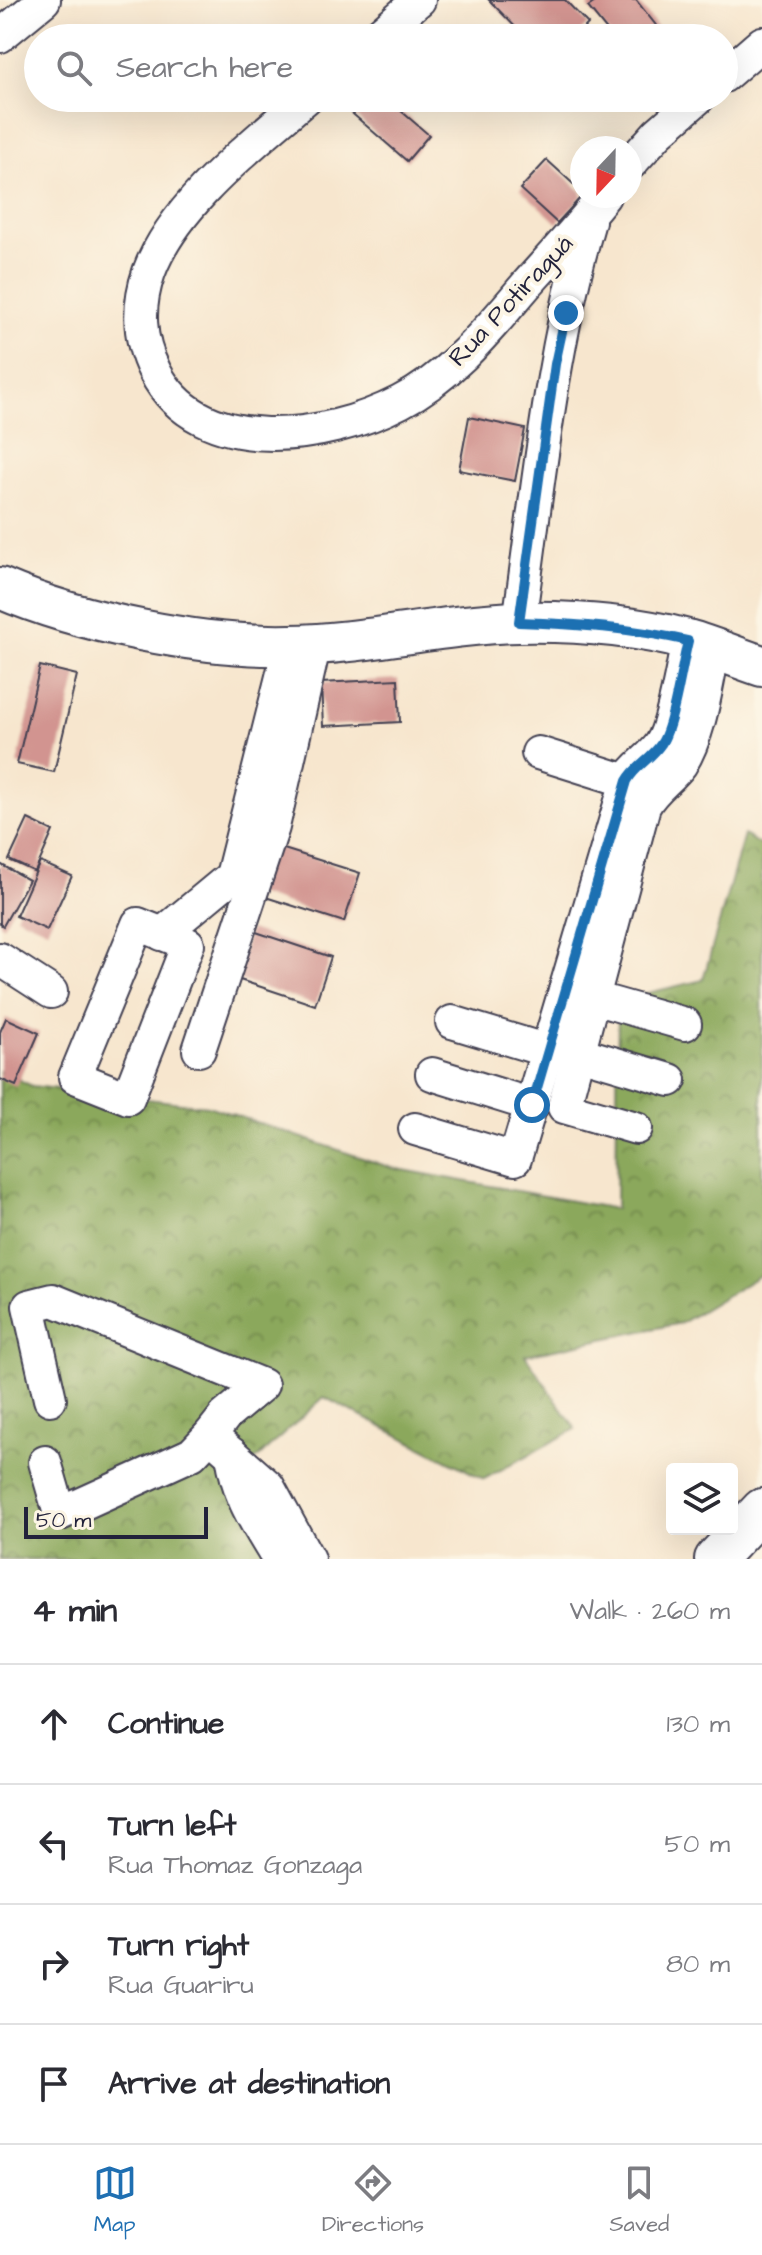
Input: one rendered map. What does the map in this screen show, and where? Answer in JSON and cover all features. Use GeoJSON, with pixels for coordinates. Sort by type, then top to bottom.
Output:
{"type":"FeatureCollection","features":[{"type":"Feature","properties":{"kind":"main road"},"geometry":{"type":"LineString","coordinates":[[0,588],[84,616],[226,642],[302,644],[519,622],[578,624],[640,630],[701,645],[762,666]]}},
{"type":"Feature","properties":{"kind":"main road"},"geometry":{"type":"LineString","coordinates":[[715,1559],[762,1509]]}},
{"type":"Feature","properties":{"kind":"street"},"geometry":{"type":"LineString","coordinates":[[0,36],[44,0]]}},
{"type":"Feature","properties":{"kind":"street"},"geometry":{"type":"LineString","coordinates":[[391,24],[419,0]]}},
{"type":"Feature","properties":{"kind":"street"},"geometry":{"type":"LineString","coordinates":[[738,64],[762,43]]}},
{"type":"Feature","properties":{"kind":"street","name":"Rua Potiraguá"},"geometry":{"type":"LineString","coordinates":[[290,112],[199,194],[171,229],[150,270],[142,301],[140,326],[145,352],[161,384],[181,405],[209,423],[240,431],[282,434],[329,429],[365,418],[402,401],[467,352],[594,208]]}},
{"type":"Feature","properties":{"kind":"street"},"geometry":{"type":"LineString","coordinates":[[642,151],[682,112]]}},
{"type":"Feature","properties":{"kind":"street"},"geometry":{"type":"LineString","coordinates":[[519,622],[555,364],[578,259],[596,208]]}},
{"type":"Feature","properties":{"kind":"street"},"geometry":{"type":"LineString","coordinates":[[162,934],[232,876],[302,644]]}},
{"type":"Feature","properties":{"kind":"street"},"geometry":{"type":"LineString","coordinates":[[199,1050],[273,827],[302,644]]}},
{"type":"Feature","properties":{"kind":"street"},"geometry":{"type":"LineString","coordinates":[[636,1128],[564,1107],[564,1052],[627,781],[666,735],[701,645]]}},
{"type":"Feature","properties":{"kind":"street"},"geometry":{"type":"LineString","coordinates":[[415,1129],[515,1159],[532,1105],[593,998],[644,806],[651,794],[680,765],[695,730],[701,645]]}},
{"type":"Feature","properties":{"kind":"street"},"geometry":{"type":"LineString","coordinates":[[538,753],[627,781]]}},
{"type":"Feature","properties":{"kind":"street"},"geometry":{"type":"LineString","coordinates":[[138,924],[162,934],[188,944],[128,1098],[75,1077],[138,924]]}},
{"type":"Feature","properties":{"kind":"street"},"geometry":{"type":"LineString","coordinates":[[0,959],[51,992]]}},
{"type":"Feature","properties":{"kind":"street"},"geometry":{"type":"LineString","coordinates":[[593,998],[685,1024]]}},
{"type":"Feature","properties":{"kind":"street"},"geometry":{"type":"LineString","coordinates":[[452,1022],[670,1080]]}},
{"type":"Feature","properties":{"kind":"street"},"geometry":{"type":"LineString","coordinates":[[432,1074],[532,1105]]}},
{"type":"Feature","properties":{"kind":"street"},"geometry":{"type":"LineString","coordinates":[[50,1399],[29,1306],[53,1300],[262,1385],[225,1416],[221,1444],[242,1499],[278,1559]]}},
{"type":"Feature","properties":{"kind":"street"},"geometry":{"type":"LineString","coordinates":[[45,1462],[60,1514],[221,1444]]}},
{"type":"Feature","properties":{"kind":"street"},"geometry":{"type":"LineString","coordinates":[[221,1444],[268,1486],[308,1559]]}},
{"type":"Feature","properties":{"kind":"green space"},"geometry":{"type":"Polygon","coordinates":[[[744,835],[762,846],[762,1274],[681,1323],[525,1355],[576,1429],[484,1479],[324,1397],[252,1463],[301,1559],[0,1559],[0,1071],[32,1086],[208,1106],[392,1168],[616,1209],[618,1000],[703,980],[744,835]]]}},
{"type":"Feature","properties":{"kind":"building"},"geometry":{"type":"Polygon","coordinates":[[[489,0],[565,0],[588,24],[512,24],[489,0]]]}},
{"type":"Feature","properties":{"kind":"building"},"geometry":{"type":"Polygon","coordinates":[[[598,0],[636,0],[655,24],[602,24],[588,7],[598,0]]]}},
{"type":"Feature","properties":{"kind":"building"},"geometry":{"type":"Polygon","coordinates":[[[350,112],[402,112],[429,135],[407,161],[350,112]]]}},
{"type":"Feature","properties":{"kind":"building"},"geometry":{"type":"Polygon","coordinates":[[[547,160],[570,181],[571,208],[557,223],[520,189],[547,160]]]}},
{"type":"Feature","properties":{"kind":"building"},"geometry":{"type":"Polygon","coordinates":[[[469,417],[525,429],[515,481],[459,470],[469,417]]]}},
{"type":"Feature","properties":{"kind":"building"},"geometry":{"type":"Polygon","coordinates":[[[40,666],[77,675],[54,772],[17,764],[40,666]]]}},
{"type":"Feature","properties":{"kind":"building"},"geometry":{"type":"Polygon","coordinates":[[[398,679],[400,722],[323,726],[321,683],[398,679]]]}},
{"type":"Feature","properties":{"kind":"building"},"geometry":{"type":"Polygon","coordinates":[[[28,819],[53,831],[35,872],[9,860],[28,819]]]}},
{"type":"Feature","properties":{"kind":"building"},"geometry":{"type":"Polygon","coordinates":[[[271,845],[360,873],[344,922],[256,894],[271,845]]]}},
{"type":"Feature","properties":{"kind":"building"},"geometry":{"type":"Polygon","coordinates":[[[40,862],[72,876],[47,930],[16,916],[40,862]]]}},
{"type":"Feature","properties":{"kind":"building"},"geometry":{"type":"Polygon","coordinates":[[[0,864],[29,880],[3,926],[0,924],[0,864]]]}},
{"type":"Feature","properties":{"kind":"building"},"geometry":{"type":"Polygon","coordinates":[[[250,930],[331,957],[315,1005],[234,978],[250,930]]]}},
{"type":"Feature","properties":{"kind":"building"},"geometry":{"type":"Polygon","coordinates":[[[6,1018],[39,1033],[16,1086],[0,1079],[0,1032],[6,1018]]]}},
{"type":"Feature","properties":{"kind":"route"},"geometry":{"type":"LineString","coordinates":[[532,1105],[627,781],[639,764],[661,745],[666,735],[688,641],[640,630],[519,622],[555,364],[566,313]]}}]}
